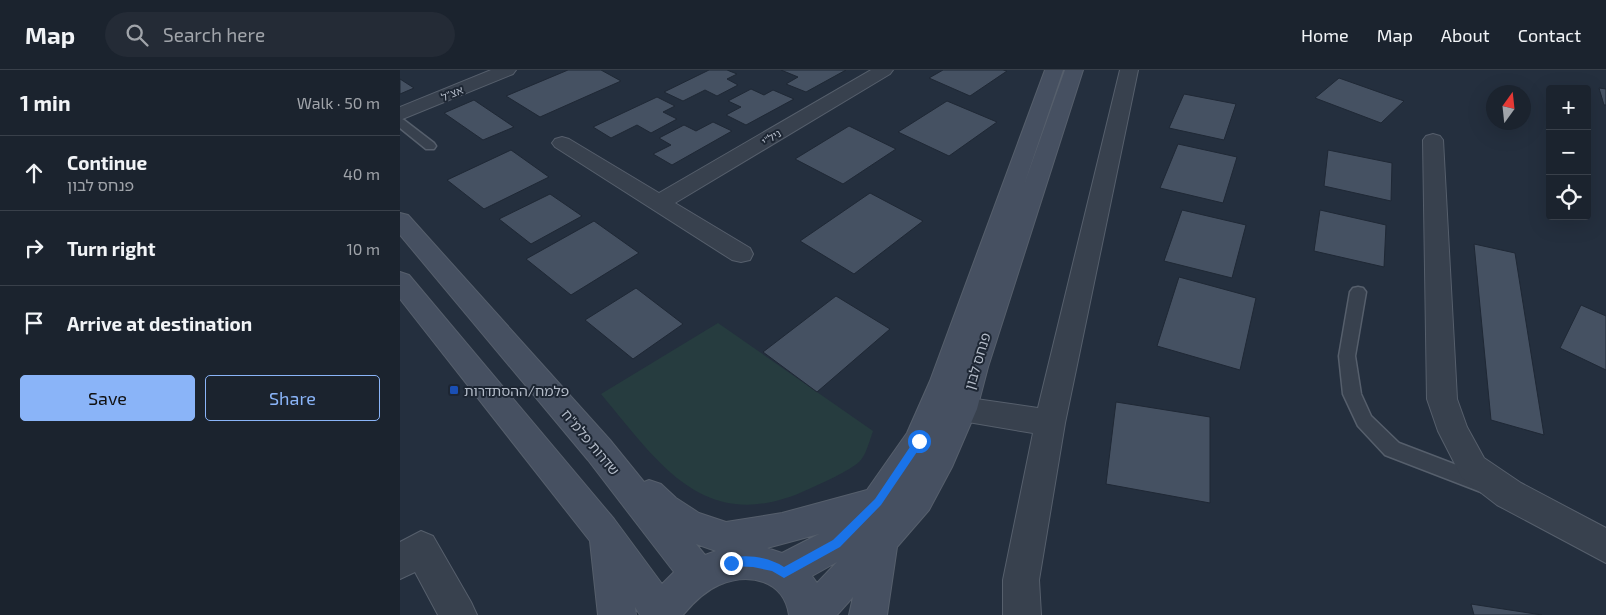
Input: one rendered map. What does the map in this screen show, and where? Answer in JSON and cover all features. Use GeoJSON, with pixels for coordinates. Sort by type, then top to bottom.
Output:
{"type":"FeatureCollection","features":[{"type":"Feature","properties":{"kind":"street","name":"ניל\"י"},"geometry":{"type":"LineString","coordinates":[[659,203],[884,70]]}},
{"type":"Feature","properties":{"kind":"street","name":"פנחס לבון"},"geometry":{"type":"LineString","coordinates":[[784,572],[836,544],[878,502],[919,441],[944,381],[1054,70]]}},
{"type":"Feature","properties":{"kind":"street","name":"פנחס לבון"},"geometry":{"type":"LineString","coordinates":[[813,615],[917,499],[941,457],[962,410],[977,358],[1074,70]]}},
{"type":"Feature","properties":{"kind":"street","name":"אצ\"ל"},"geometry":{"type":"LineString","coordinates":[[400,114],[504,71]]}},
{"type":"Feature","properties":{"kind":"street"},"geometry":{"type":"LineString","coordinates":[[1022,615],[1021,580],[1050,423],[1126,71]]}},
{"type":"Feature","properties":{"kind":"street"},"geometry":{"type":"LineString","coordinates":[[1433,140],[1442,399],[1453,431],[1473,468],[1509,494],[1606,546]]}},
{"type":"Feature","properties":{"kind":"street"},"geometry":{"type":"LineString","coordinates":[[562,143],[741,254]]}},
{"type":"Feature","properties":{"kind":"street","name":"שדרות פלמ\"ח"},"geometry":{"type":"LineString","coordinates":[[400,220],[599,450],[700,577]]}},
{"type":"Feature","properties":{"kind":"street"},"geometry":{"type":"LineString","coordinates":[[400,281],[602,530],[661,615],[675,596],[709,571],[731,563],[753,562],[775,566],[792,578],[804,597],[808,615]]}},
{"type":"Feature","properties":{"kind":"street"},"geometry":{"type":"LineString","coordinates":[[962,410],[1050,423]]}},
{"type":"Feature","properties":{"kind":"street"},"geometry":{"type":"LineString","coordinates":[[599,450],[664,509],[690,526],[726,538],[782,529],[878,502]]}},
{"type":"Feature","properties":{"kind":"street"},"geometry":{"type":"LineString","coordinates":[[602,530],[612,568],[617,615]]}},
{"type":"Feature","properties":{"kind":"street"},"geometry":{"type":"LineString","coordinates":[[868,615],[880,542]]}},
{"type":"Feature","properties":{"kind":"street"},"geometry":{"type":"LineString","coordinates":[[400,562],[421,548],[458,615]]}},
{"type":"Feature","properties":{"kind":"lane"},"geometry":{"type":"LineString","coordinates":[[400,122],[430,146]]}},
{"type":"Feature","properties":{"kind":"lane"},"geometry":{"type":"LineString","coordinates":[[1358,292],[1347,356],[1352,394],[1364,421],[1392,449],[1509,494]]}},
{"type":"Feature","properties":{"kind":"green space"},"geometry":{"type":"Polygon","coordinates":[[[718,323],[873,431],[866,452],[859,462],[842,473],[809,489],[773,502],[741,505],[714,499],[689,487],[666,468],[644,446],[601,394],[718,323]]]}},
{"type":"Feature","properties":{"kind":"building"},"geometry":{"type":"Polygon","coordinates":[[[568,70],[601,70],[621,81],[540,117],[506,96],[568,70]]]}},
{"type":"Feature","properties":{"kind":"building"},"geometry":{"type":"Polygon","coordinates":[[[709,70],[727,70],[737,74],[727,79],[738,85],[717,96],[705,90],[683,101],[664,92],[709,70]]]}},
{"type":"Feature","properties":{"kind":"building"},"geometry":{"type":"Polygon","coordinates":[[[781,70],[846,70],[806,92],[786,84],[798,77],[781,70]]]}},
{"type":"Feature","properties":{"kind":"building"},"geometry":{"type":"Polygon","coordinates":[[[943,70],[1007,71],[970,96],[929,78],[943,70]]]}},
{"type":"Feature","properties":{"kind":"building"},"geometry":{"type":"Polygon","coordinates":[[[1339,78],[1404,101],[1381,123],[1315,98],[1339,78]]]}},
{"type":"Feature","properties":{"kind":"building"},"geometry":{"type":"Polygon","coordinates":[[[400,79],[414,88],[400,94],[400,79]]]}},
{"type":"Feature","properties":{"kind":"building"},"geometry":{"type":"Polygon","coordinates":[[[1599,88],[1606,89],[1606,105],[1604,105],[1599,88]]]}},
{"type":"Feature","properties":{"kind":"building"},"geometry":{"type":"Polygon","coordinates":[[[751,89],[764,95],[773,90],[794,99],[746,125],[726,115],[741,107],[728,101],[751,89]]]}},
{"type":"Feature","properties":{"kind":"building"},"geometry":{"type":"Polygon","coordinates":[[[1184,94],[1236,104],[1224,140],[1169,128],[1184,94]]]}},
{"type":"Feature","properties":{"kind":"building"},"geometry":{"type":"Polygon","coordinates":[[[657,97],[675,106],[663,112],[677,119],[651,133],[637,125],[611,138],[593,127],[657,97]]]}},
{"type":"Feature","properties":{"kind":"building"},"geometry":{"type":"Polygon","coordinates":[[[474,100],[514,127],[483,140],[444,113],[474,100]]]}},
{"type":"Feature","properties":{"kind":"building"},"geometry":{"type":"Polygon","coordinates":[[[947,101],[997,122],[949,156],[898,132],[947,101]]]}},
{"type":"Feature","properties":{"kind":"building"},"geometry":{"type":"Polygon","coordinates":[[[713,122],[732,131],[672,165],[653,154],[671,145],[659,138],[684,125],[696,131],[713,122]]]}},
{"type":"Feature","properties":{"kind":"building"},"geometry":{"type":"Polygon","coordinates":[[[849,126],[896,149],[843,184],[795,159],[849,126]]]}},
{"type":"Feature","properties":{"kind":"building"},"geometry":{"type":"Polygon","coordinates":[[[1178,144],[1237,157],[1223,203],[1160,188],[1178,144]]]}},
{"type":"Feature","properties":{"kind":"building"},"geometry":{"type":"Polygon","coordinates":[[[511,150],[549,177],[484,209],[447,180],[511,150]]]}},
{"type":"Feature","properties":{"kind":"building"},"geometry":{"type":"Polygon","coordinates":[[[1328,150],[1392,163],[1391,201],[1324,186],[1328,150]]]}},
{"type":"Feature","properties":{"kind":"building"},"geometry":{"type":"Polygon","coordinates":[[[870,193],[923,221],[854,274],[800,241],[870,193]]]}},
{"type":"Feature","properties":{"kind":"building"},"geometry":{"type":"Polygon","coordinates":[[[550,194],[582,216],[531,244],[499,219],[550,194]]]}},
{"type":"Feature","properties":{"kind":"building"},"geometry":{"type":"Polygon","coordinates":[[[1182,210],[1246,225],[1232,278],[1164,261],[1182,210]]]}},
{"type":"Feature","properties":{"kind":"building"},"geometry":{"type":"Polygon","coordinates":[[[1320,210],[1386,225],[1384,267],[1314,251],[1320,210]]]}},
{"type":"Feature","properties":{"kind":"building"},"geometry":{"type":"Polygon","coordinates":[[[594,221],[639,253],[571,295],[526,259],[594,221]]]}},
{"type":"Feature","properties":{"kind":"building"},"geometry":{"type":"Polygon","coordinates":[[[1474,244],[1515,253],[1544,435],[1491,420],[1474,244]]]}},
{"type":"Feature","properties":{"kind":"building"},"geometry":{"type":"Polygon","coordinates":[[[1179,277],[1256,298],[1240,370],[1157,346],[1179,277]]]}},
{"type":"Feature","properties":{"kind":"building"},"geometry":{"type":"Polygon","coordinates":[[[636,288],[683,324],[633,359],[585,320],[636,288]]]}},
{"type":"Feature","properties":{"kind":"building"},"geometry":{"type":"Polygon","coordinates":[[[836,296],[890,329],[817,392],[763,352],[836,296]]]}},
{"type":"Feature","properties":{"kind":"building"},"geometry":{"type":"Polygon","coordinates":[[[1581,305],[1606,316],[1606,370],[1560,348],[1581,305]]]}},
{"type":"Feature","properties":{"kind":"building"},"geometry":{"type":"Polygon","coordinates":[[[1116,402],[1210,417],[1210,503],[1106,484],[1116,402]]]}},
{"type":"Feature","properties":{"kind":"building"},"geometry":{"type":"Polygon","coordinates":[[[1471,604],[1542,615],[1474,615],[1471,604]]]}},
{"type":"Feature","properties":{"kind":"place","name":"פלמח/ההסתדרות"},"geometry":{"type":"Point","coordinates":[454,390]}},
{"type":"Feature","properties":{"kind":"route"},"geometry":{"type":"LineString","coordinates":[[731,563],[753,562],[775,566],[784,572],[836,544],[878,502],[919,441]]}}]}
